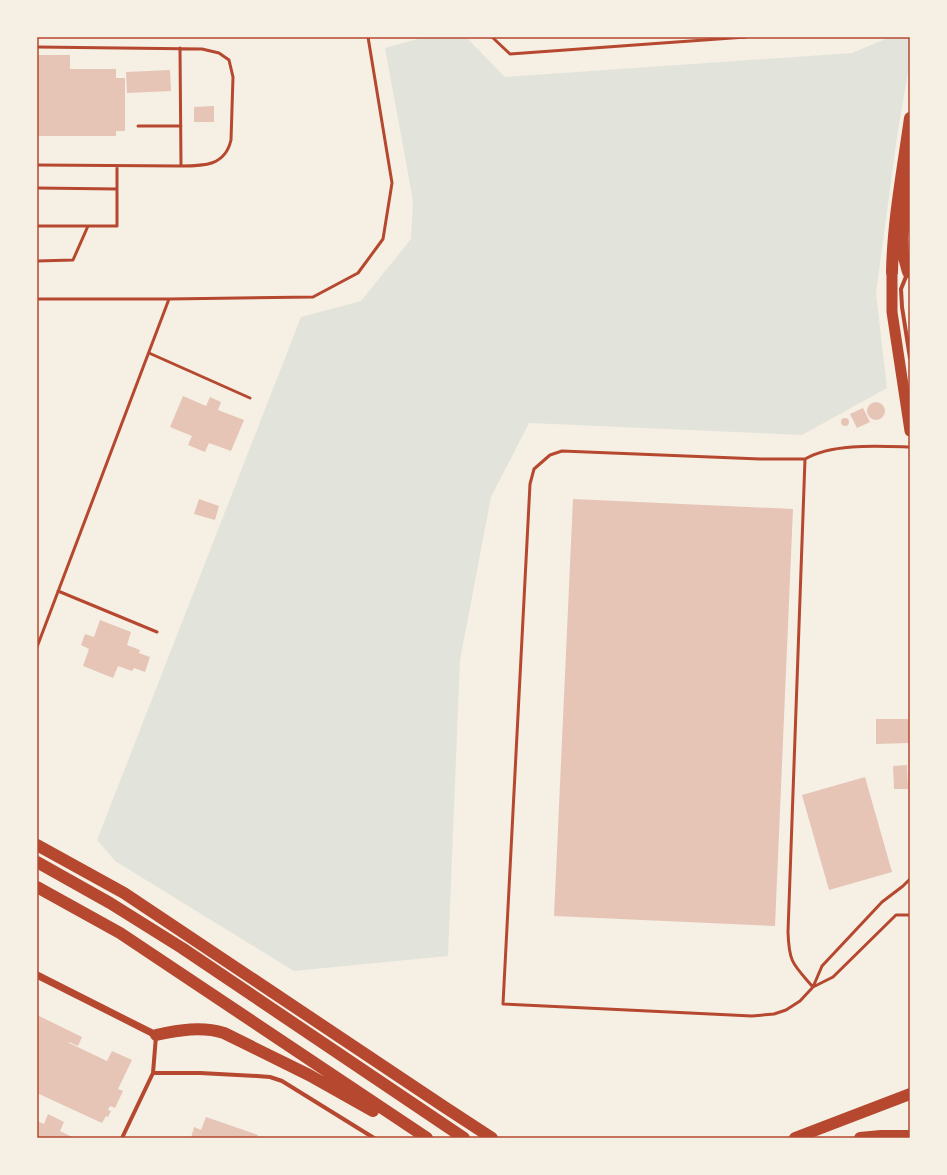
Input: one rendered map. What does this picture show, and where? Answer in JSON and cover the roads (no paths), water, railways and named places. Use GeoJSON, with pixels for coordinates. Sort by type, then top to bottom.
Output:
{"type":"FeatureCollection","features":[{"type":"Feature","properties":{"kind":"highway"},"geometry":{"type":"LineString","coordinates":[[910,118],[892,247],[892,312],[910,431]]}},
{"type":"Feature","properties":{"kind":"highway"},"geometry":{"type":"LineString","coordinates":[[909,272],[903,254],[902,238],[910,169]]}},
{"type":"Feature","properties":{"kind":"highway"},"geometry":{"type":"LineString","coordinates":[[37,845],[124,893],[492,1138]]}},
{"type":"Feature","properties":{"kind":"highway"},"geometry":{"type":"LineString","coordinates":[[37,862],[110,903],[182,948],[464,1138]]}},
{"type":"Feature","properties":{"kind":"highway"},"geometry":{"type":"LineString","coordinates":[[37,887],[120,933],[427,1138]]}},
{"type":"Feature","properties":{"kind":"highway"},"geometry":{"type":"LineString","coordinates":[[156,1035],[196,1029],[213,1029],[224,1033],[309,1075],[423,1138]]}},
{"type":"Feature","properties":{"kind":"highway"},"geometry":{"type":"LineString","coordinates":[[795,1138],[910,1094]]}},
{"type":"Feature","properties":{"kind":"highway"},"geometry":{"type":"LineString","coordinates":[[860,1138],[909,1136]]}},
{"type":"Feature","properties":{"kind":"street"},"geometry":{"type":"LineString","coordinates":[[909,272],[901,290],[902,307],[910,358]]}},
{"type":"Feature","properties":{"kind":"street"},"geometry":{"type":"LineString","coordinates":[[37,975],[156,1035],[153,1073],[122,1138]]}},
{"type":"Feature","properties":{"kind":"street"},"geometry":{"type":"LineString","coordinates":[[153,1073],[250,1075],[276,1079],[282,1081],[374,1138]]}},
{"type":"Feature","properties":{"kind":"lane"},"geometry":{"type":"LineString","coordinates":[[37,299],[313,298],[358,273],[383,239],[392,184],[368,37]]}},
{"type":"Feature","properties":{"kind":"lane"},"geometry":{"type":"LineString","coordinates":[[492,37],[510,54],[746,37]]}},
{"type":"Feature","properties":{"kind":"lane"},"geometry":{"type":"LineString","coordinates":[[37,47],[202,49],[219,53],[229,60],[233,77],[231,140],[229,149],[224,156],[215,162],[202,166],[37,165]]}},
{"type":"Feature","properties":{"kind":"lane"},"geometry":{"type":"LineString","coordinates":[[180,48],[182,166]]}},
{"type":"Feature","properties":{"kind":"lane"},"geometry":{"type":"LineString","coordinates":[[138,126],[181,126]]}},
{"type":"Feature","properties":{"kind":"lane"},"geometry":{"type":"LineString","coordinates":[[37,226],[117,226],[117,166]]}},
{"type":"Feature","properties":{"kind":"lane"},"geometry":{"type":"LineString","coordinates":[[37,188],[117,189]]}},
{"type":"Feature","properties":{"kind":"lane"},"geometry":{"type":"LineString","coordinates":[[37,260],[73,260],[88,226]]}},
{"type":"Feature","properties":{"kind":"lane"},"geometry":{"type":"LineString","coordinates":[[37,647],[170,299]]}},
{"type":"Feature","properties":{"kind":"lane"},"geometry":{"type":"LineString","coordinates":[[149,353],[250,398]]}},
{"type":"Feature","properties":{"kind":"lane"},"geometry":{"type":"LineString","coordinates":[[910,447],[871,446],[840,448],[811,455],[805,459],[760,459],[562,451],[550,455],[534,469],[530,484],[503,1004],[752,1016],[774,1014],[786,1010],[800,1001],[813,987],[822,966],[882,902],[910,879]]}},
{"type":"Feature","properties":{"kind":"lane"},"geometry":{"type":"LineString","coordinates":[[805,459],[788,932],[791,960],[794,966],[813,987]]}},
{"type":"Feature","properties":{"kind":"lane"},"geometry":{"type":"LineString","coordinates":[[58,591],[158,632]]}},
{"type":"Feature","properties":{"kind":"lane"},"geometry":{"type":"LineString","coordinates":[[813,987],[833,977],[896,915],[910,915]]}}]}
